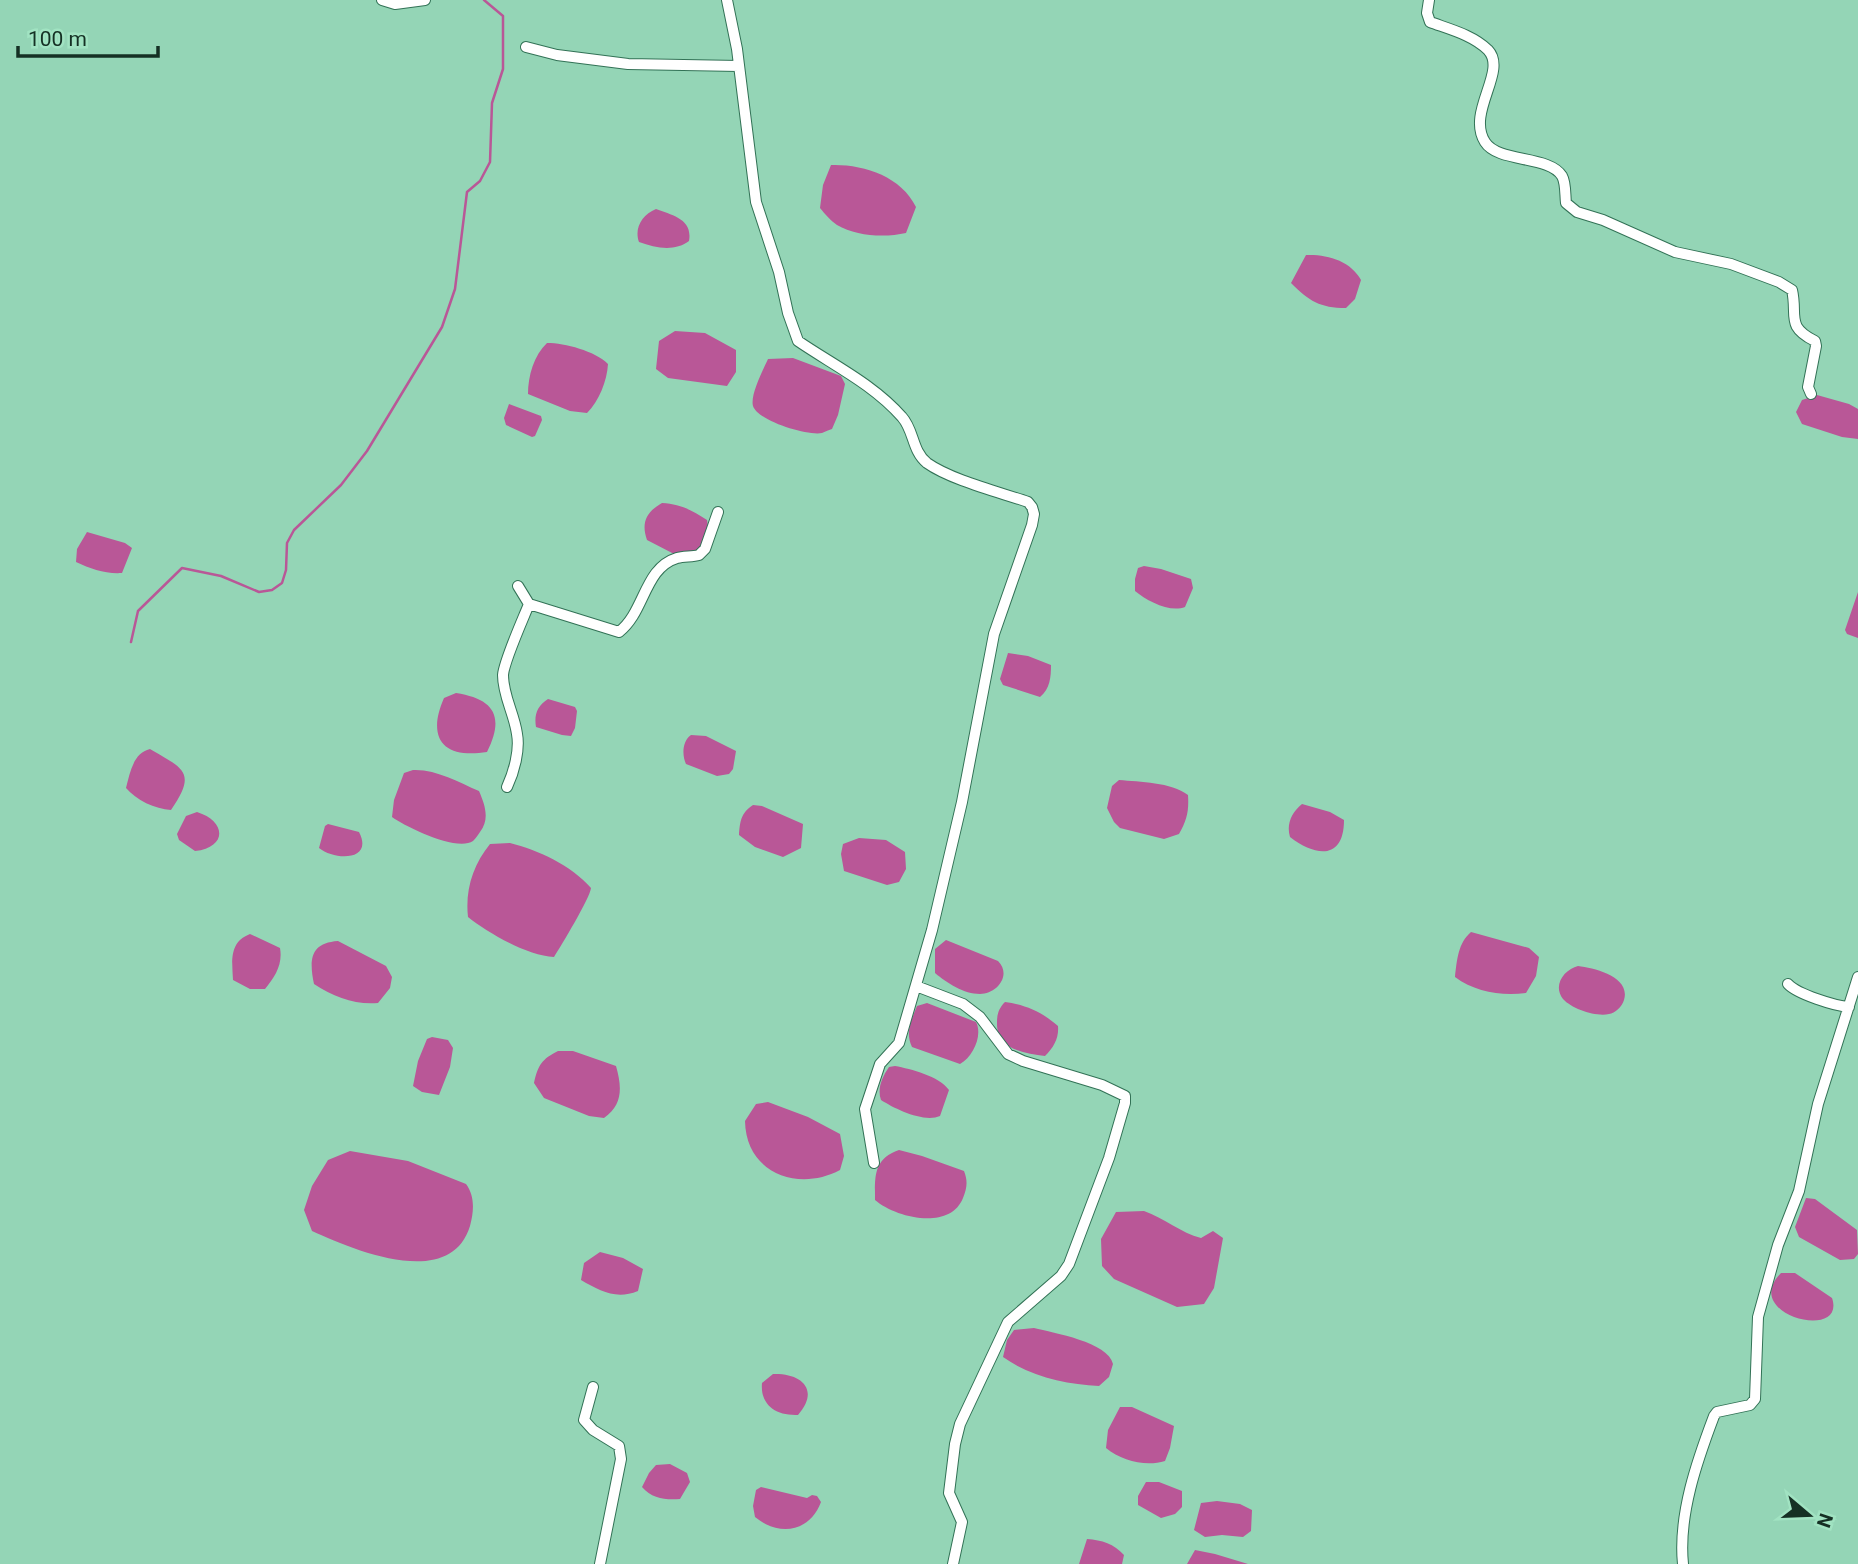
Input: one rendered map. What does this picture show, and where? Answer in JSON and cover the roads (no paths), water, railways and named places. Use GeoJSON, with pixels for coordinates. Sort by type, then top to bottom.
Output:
{"type":"FeatureCollection","features":[{"type":"Feature","properties":{"kind":"street"},"geometry":{"type":"LineString","coordinates":[[382,0],[395,4],[425,0]]}},
{"type":"Feature","properties":{"kind":"street"},"geometry":{"type":"LineString","coordinates":[[727,0],[739,66],[756,202],[798,341],[844,369],[900,415],[909,425],[914,446],[927,462],[947,473],[1028,502],[1034,514],[1022,558],[994,634],[962,802],[932,930],[899,1043],[880,1064],[864,1109],[874,1163]]}},
{"type":"Feature","properties":{"kind":"street"},"geometry":{"type":"LineString","coordinates":[[1429,0],[1426,13],[1430,22],[1473,38],[1490,51],[1495,63],[1479,120],[1486,145],[1523,160],[1552,167],[1562,176],[1566,203],[1577,212],[1603,220],[1675,252],[1731,264],[1792,290],[1794,318],[1800,333],[1815,341],[1816,346],[1808,387],[1811,394]]}},
{"type":"Feature","properties":{"kind":"street"},"geometry":{"type":"LineString","coordinates":[[526,47],[557,55],[621,63],[739,66]]}},
{"type":"Feature","properties":{"kind":"street"},"geometry":{"type":"LineString","coordinates":[[518,586],[529,604],[619,632],[637,610],[659,567],[677,558],[699,555],[705,550],[718,512]]}},
{"type":"Feature","properties":{"kind":"street"},"geometry":{"type":"LineString","coordinates":[[507,787],[517,753],[518,735],[506,698],[503,674],[529,604]]}},
{"type":"Feature","properties":{"kind":"street"},"geometry":{"type":"LineString","coordinates":[[1683,1564],[1682,1531],[1714,1416],[1717,1412],[1751,1405],[1755,1399],[1758,1317],[1778,1245],[1799,1191],[1818,1104],[1858,976]]}},
{"type":"Feature","properties":{"kind":"street"},"geometry":{"type":"LineString","coordinates":[[1788,984],[1791,988],[1816,998],[1849,1007]]}},
{"type":"Feature","properties":{"kind":"street"},"geometry":{"type":"LineString","coordinates":[[916,986],[963,1004],[980,1017],[1008,1054],[1102,1085],[1125,1096],[1109,1158],[1069,1264],[1061,1276],[1008,1322],[960,1424],[949,1493],[961,1522],[953,1564]]}},
{"type":"Feature","properties":{"kind":"street"},"geometry":{"type":"LineString","coordinates":[[593,1387],[584,1420],[593,1430],[619,1446],[621,1459],[600,1564]]}},
{"type":"Feature","properties":{"kind":"waterway"},"geometry":{"type":"LineString","coordinates":[[131,642],[138,611],[182,568],[221,576],[259,592],[272,590],[282,583],[286,570],[287,543],[294,530],[341,485],[367,451],[442,327],[455,289],[467,192],[480,181],[490,162],[492,103],[503,69],[503,16],[484,0]]}}]}
